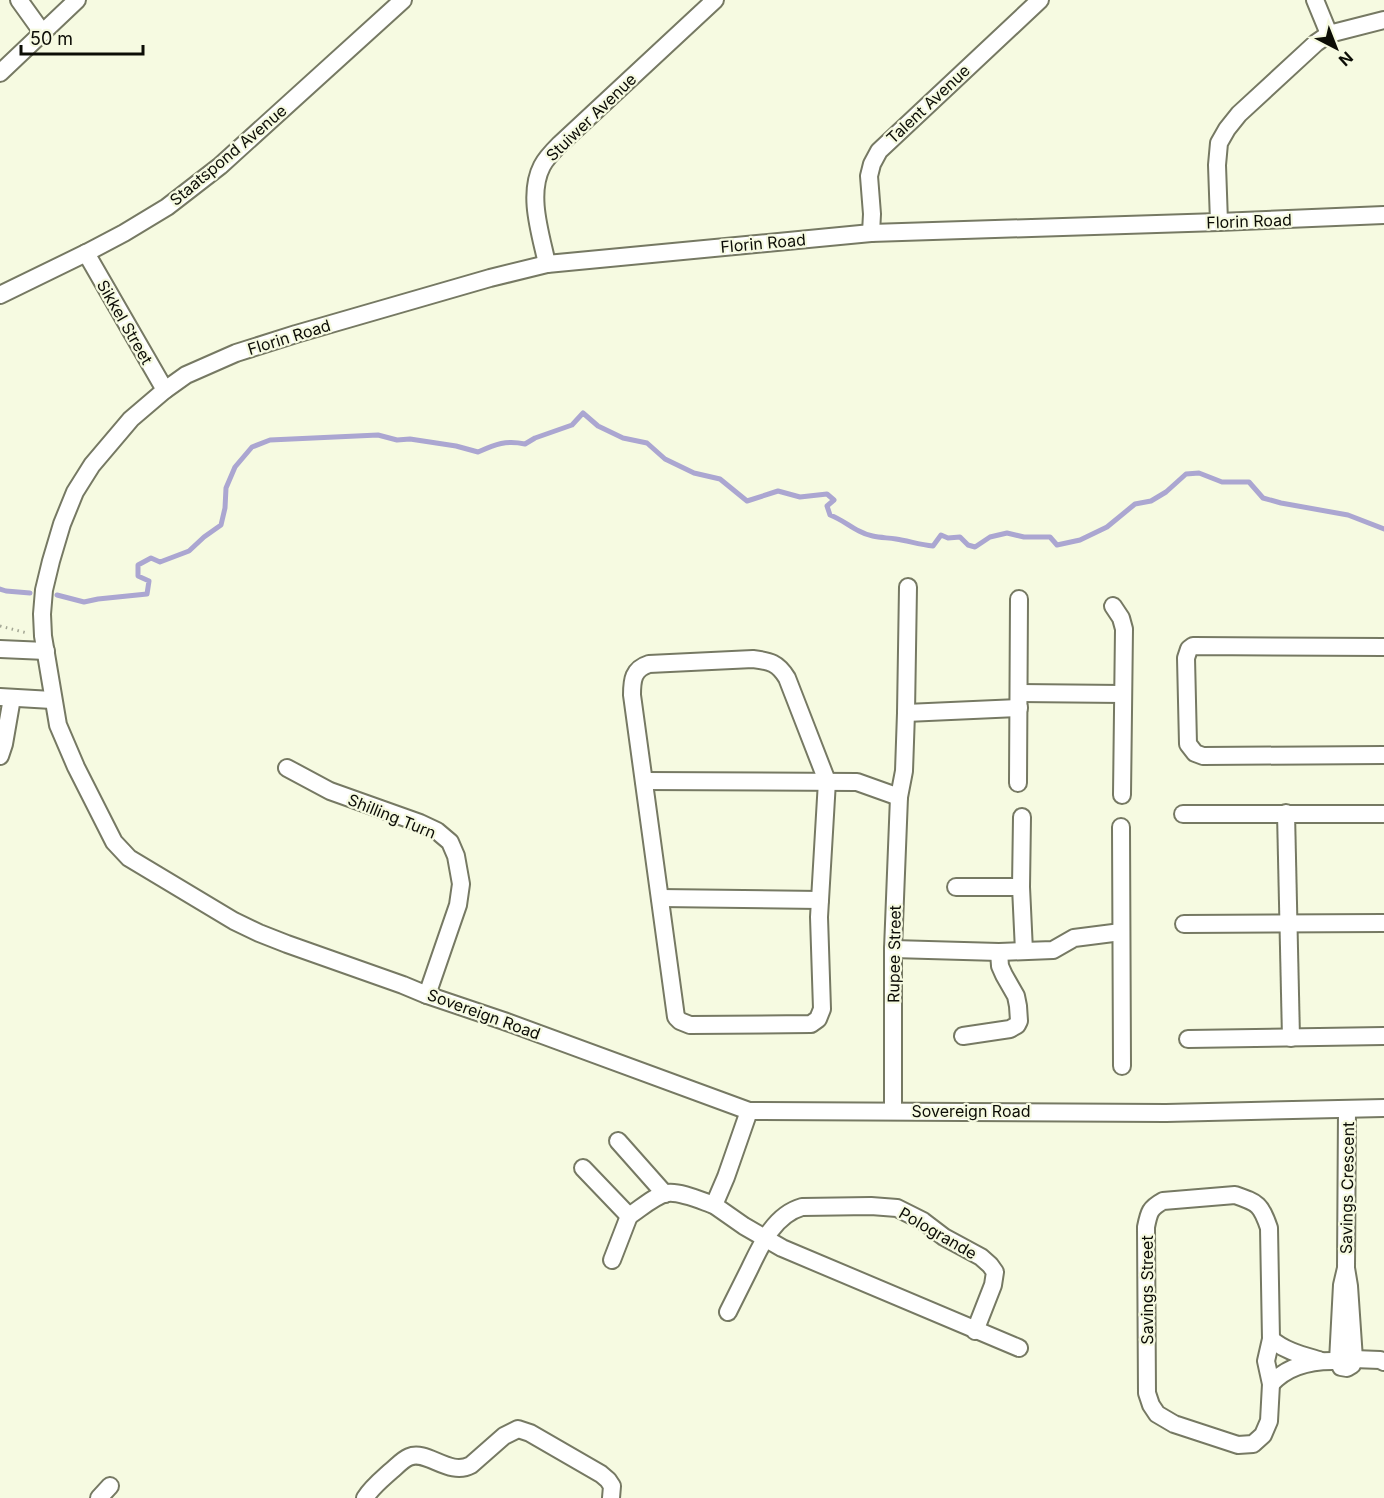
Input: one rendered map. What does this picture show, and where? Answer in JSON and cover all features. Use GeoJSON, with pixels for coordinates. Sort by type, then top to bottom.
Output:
{"type":"FeatureCollection","features":[{"type":"Feature","properties":{"kind":"street"},"geometry":{"type":"LineString","coordinates":[[19,0],[42,32]]}},
{"type":"Feature","properties":{"kind":"street"},"geometry":{"type":"LineString","coordinates":[[0,73],[77,0]]}},
{"type":"Feature","properties":{"kind":"street","name":"Staatspond Avenue"},"geometry":{"type":"LineString","coordinates":[[0,295],[124,233],[167,207],[220,166],[403,0]]}},
{"type":"Feature","properties":{"kind":"street","name":"Stuiwer Avenue"},"geometry":{"type":"LineString","coordinates":[[547,264],[535,204],[535,186],[542,166],[560,144],[715,0]]}},
{"type":"Feature","properties":{"kind":"street","name":"Talent Avenue"},"geometry":{"type":"LineString","coordinates":[[871,233],[869,177],[872,164],[879,151],[1040,0]]}},
{"type":"Feature","properties":{"kind":"street"},"geometry":{"type":"LineString","coordinates":[[1315,0],[1329,34]]}},
{"type":"Feature","properties":{"kind":"street"},"geometry":{"type":"LineString","coordinates":[[1219,222],[1217,165],[1219,143],[1239,114],[1316,43],[1329,34],[1384,20]]}},
{"type":"Feature","properties":{"kind":"street","name":"Florin Road"},"geometry":{"type":"LineString","coordinates":[[165,390],[186,375],[246,350],[426,296],[547,264],[871,233],[1384,215]]}},
{"type":"Feature","properties":{"kind":"street","name":"Sikkel Street"},"geometry":{"type":"LineString","coordinates":[[86,253],[165,390]]}},
{"type":"Feature","properties":{"kind":"street","name":"Sovereign Road"},"geometry":{"type":"LineString","coordinates":[[165,390],[131,419],[112,440],[92,465],[75,492],[62,524],[44,590],[42,614],[44,644],[58,725],[114,842],[129,858],[234,921],[297,948],[749,1111],[1166,1113],[1384,1108]]}},
{"type":"Feature","properties":{"kind":"street","name":"Rupee Street"},"geometry":{"type":"LineString","coordinates":[[893,1111],[893,948],[899,797],[903,771],[906,713],[908,586]]}},
{"type":"Feature","properties":{"kind":"street"},"geometry":{"type":"LineString","coordinates":[[1018,783],[1019,599]]}},
{"type":"Feature","properties":{"kind":"street"},"geometry":{"type":"LineString","coordinates":[[1113,606],[1121,618],[1124,630],[1122,795]]}},
{"type":"Feature","properties":{"kind":"street"},"geometry":{"type":"LineString","coordinates":[[0,649],[44,644]]}},
{"type":"Feature","properties":{"kind":"street"},"geometry":{"type":"LineString","coordinates":[[1384,647],[1193,646],[1188,649],[1186,658],[1188,744],[1195,753],[1203,756],[1384,755]]}},
{"type":"Feature","properties":{"kind":"street"},"geometry":{"type":"LineString","coordinates":[[768,660],[782,670],[787,678],[827,782],[819,917],[822,1009],[818,1019],[811,1024],[690,1025],[680,1021],[676,1017],[632,695],[636,671],[649,664],[768,660]]}},
{"type":"Feature","properties":{"kind":"street"},"geometry":{"type":"LineString","coordinates":[[906,713],[1019,701],[1123,694]]}},
{"type":"Feature","properties":{"kind":"street"},"geometry":{"type":"LineString","coordinates":[[0,756],[4,744],[6,697],[52,700]]}},
{"type":"Feature","properties":{"kind":"street","name":"Shilling Turn"},"geometry":{"type":"LineString","coordinates":[[287,768],[330,791],[420,823],[437,831],[450,842],[456,856],[461,884],[458,905],[427,995]]}},
{"type":"Feature","properties":{"kind":"street"},"geometry":{"type":"LineString","coordinates":[[644,781],[857,782],[899,797]]}},
{"type":"Feature","properties":{"kind":"street"},"geometry":{"type":"LineString","coordinates":[[1286,813],[1291,1038]]}},
{"type":"Feature","properties":{"kind":"street"},"geometry":{"type":"LineString","coordinates":[[1183,814],[1384,814]]}},
{"type":"Feature","properties":{"kind":"street"},"geometry":{"type":"LineString","coordinates":[[1022,817],[1021,887],[1024,951]]}},
{"type":"Feature","properties":{"kind":"street"},"geometry":{"type":"LineString","coordinates":[[1120,827],[1122,1066]]}},
{"type":"Feature","properties":{"kind":"street"},"geometry":{"type":"LineString","coordinates":[[956,887],[1021,887]]}},
{"type":"Feature","properties":{"kind":"street"},"geometry":{"type":"LineString","coordinates":[[660,898],[820,900]]}},
{"type":"Feature","properties":{"kind":"street"},"geometry":{"type":"LineString","coordinates":[[1184,924],[1384,923]]}},
{"type":"Feature","properties":{"kind":"street"},"geometry":{"type":"LineString","coordinates":[[893,948],[999,952],[1053,950],[1074,938],[1121,932]]}},
{"type":"Feature","properties":{"kind":"street"},"geometry":{"type":"LineString","coordinates":[[963,1036],[1010,1029],[1017,1025],[1016,996],[1000,966],[999,952]]}},
{"type":"Feature","properties":{"kind":"street"},"geometry":{"type":"LineString","coordinates":[[1188,1039],[1384,1036]]}},
{"type":"Feature","properties":{"kind":"street","name":"Savings Crescent"},"geometry":{"type":"LineString","coordinates":[[1338,1360],[1349,1286],[1346,1268],[1347,1108]]}},
{"type":"Feature","properties":{"kind":"street"},"geometry":{"type":"LineString","coordinates":[[714,1205],[749,1111]]}},
{"type":"Feature","properties":{"kind":"street"},"geometry":{"type":"LineString","coordinates":[[618,1141],[665,1194]]}},
{"type":"Feature","properties":{"kind":"street"},"geometry":{"type":"LineString","coordinates":[[583,1168],[629,1216]]}},
{"type":"Feature","properties":{"kind":"street"},"geometry":{"type":"LineString","coordinates":[[612,1260],[629,1216],[660,1196],[680,1194],[714,1205],[782,1248],[1019,1348]]}},
{"type":"Feature","properties":{"kind":"street","name":"Savings Street"},"geometry":{"type":"LineString","coordinates":[[1235,1195],[1254,1202],[1263,1211],[1269,1228],[1271,1339],[1266,1361],[1271,1384],[1269,1421],[1263,1435],[1253,1444],[1238,1446],[1174,1424],[1157,1414],[1147,1393],[1146,1227],[1149,1212],[1155,1205],[1163,1201],[1235,1195]]}},
{"type":"Feature","properties":{"kind":"street","name":"Pologrande"},"geometry":{"type":"LineString","coordinates":[[728,1312],[764,1238],[794,1209],[871,1206],[897,1208],[923,1221],[944,1237],[981,1257],[990,1265],[995,1272],[993,1285],[975,1330]]}},
{"type":"Feature","properties":{"kind":"street"},"geometry":{"type":"LineString","coordinates":[[1271,1339],[1290,1351],[1338,1360]]}},
{"type":"Feature","properties":{"kind":"street"},"geometry":{"type":"LineString","coordinates":[[1271,1384],[1296,1367],[1338,1360],[1383,1360]]}},
{"type":"Feature","properties":{"kind":"street"},"geometry":{"type":"LineString","coordinates":[[365,1498],[371,1488],[410,1456],[420,1456],[455,1468],[465,1468],[504,1436],[518,1429],[530,1433],[601,1474],[612,1486],[610,1498]]}},
{"type":"Feature","properties":{"kind":"path"},"geometry":{"type":"LineString","coordinates":[[0,626],[44,644]]}},
{"type":"Feature","properties":{"kind":"waterway"},"geometry":{"type":"LineString","coordinates":[[57,595],[84,602],[147,594],[149,581],[138,576],[138,565],[151,558],[160,562],[189,551],[221,525],[226,488],[235,467],[252,447],[270,440],[378,435],[397,440],[410,439],[456,446],[478,452],[501,443],[525,444],[535,438],[572,425],[583,413],[598,426],[623,438],[647,443],[665,459],[694,473],[720,479],[747,501],[778,491],[800,497],[827,494],[834,500],[827,506],[830,515],[859,531],[873,536],[933,546],[941,535],[948,538],[960,537],[968,545],[975,547],[990,537],[1007,533],[1024,537],[1050,537],[1057,545],[1080,540],[1107,527],[1135,504],[1151,501],[1166,492],[1186,474],[1199,473],[1222,482],[1249,482],[1263,498],[1348,515],[1384,529]]}},
{"type":"Feature","properties":{"kind":"waterway"},"geometry":{"type":"LineString","coordinates":[[0,589],[30,593]]}}]}
